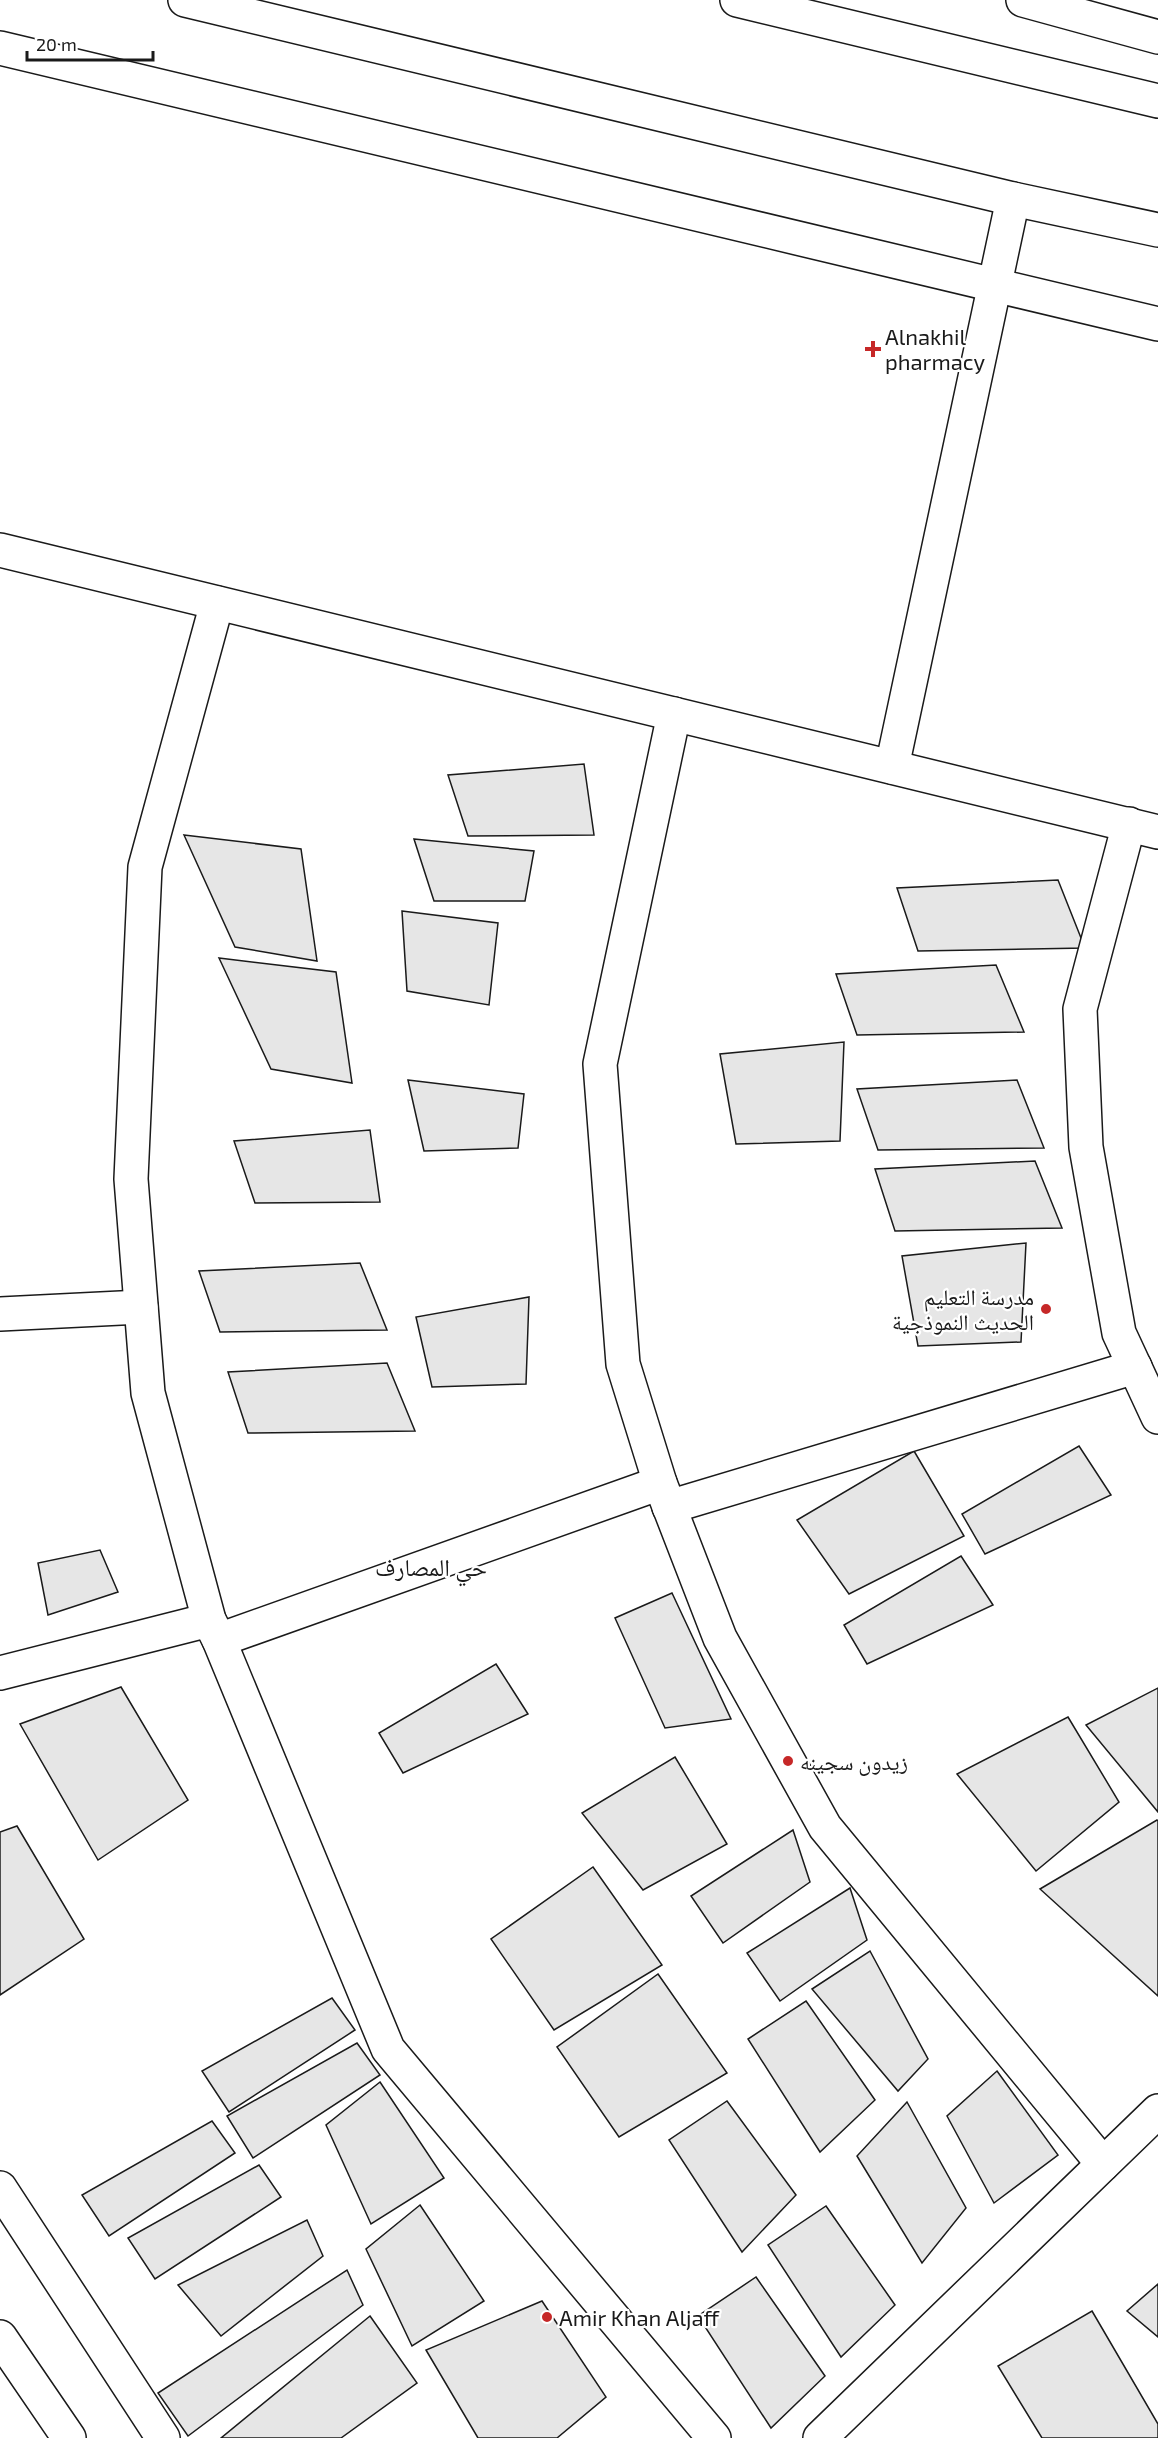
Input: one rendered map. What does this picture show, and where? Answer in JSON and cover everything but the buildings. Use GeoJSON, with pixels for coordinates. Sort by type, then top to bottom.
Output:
{"type":"FeatureCollection","features":[{"type":"Feature","properties":{"kind":"main road"},"geometry":{"type":"LineString","coordinates":[[184,0],[1013,200],[1158,230]]}},
{"type":"Feature","properties":{"kind":"main road"},"geometry":{"type":"LineString","coordinates":[[737,0],[1158,101]]}},
{"type":"Feature","properties":{"kind":"main road"},"geometry":{"type":"LineString","coordinates":[[1023,0],[1158,37]]}},
{"type":"Feature","properties":{"kind":"main road"},"geometry":{"type":"LineString","coordinates":[[0,48],[1158,324]]}},
{"type":"Feature","properties":{"kind":"main road"},"geometry":{"type":"LineString","coordinates":[[892,767],[1013,200]]}},
{"type":"Feature","properties":{"kind":"main road"},"geometry":{"type":"LineString","coordinates":[[0,550],[1143,828],[1080,1009],[1086,1147],[1119,1333],[1158,1417]]}},
{"type":"Feature","properties":{"kind":"main road"},"geometry":{"type":"LineString","coordinates":[[217,603],[146,867],[130,1179],[148,1393],[214,1630],[388,2049],[714,2438]]}},
{"type":"Feature","properties":{"kind":"main road"},"geometry":{"type":"LineString","coordinates":[[674,714],[600,1064],[624,1364],[665,1495],[720,1638],[825,1827],[1103,2164]]}},
{"type":"Feature","properties":{"kind":"main road"},"geometry":{"type":"LineString","coordinates":[[0,1314],[141,1307]]}},
{"type":"Feature","properties":{"kind":"main road"},"geometry":{"type":"LineString","coordinates":[[0,1673],[214,1630],[665,1495],[1135,1367]]}},
{"type":"Feature","properties":{"kind":"main road"},"geometry":{"type":"LineString","coordinates":[[820,2438],[1158,2111]]}},
{"type":"Feature","properties":{"kind":"main road"},"geometry":{"type":"LineString","coordinates":[[1,2192],[142,2410],[163,2438]]}},
{"type":"Feature","properties":{"kind":"main road"},"geometry":{"type":"LineString","coordinates":[[0,2337],[69,2438]]}},
{"type":"Feature","properties":{"kind":"place","name":"Alnakhil pharmacy"},"geometry":{"type":"Point","coordinates":[873,349]}},
{"type":"Feature","properties":{"kind":"place","name":"مدرسة التعليم الحديث النموذجية"},"geometry":{"type":"Point","coordinates":[1046,1309]}},
{"type":"Feature","properties":{"kind":"place","name":"زيدون سجينه"},"geometry":{"type":"Point","coordinates":[788,1761]}},
{"type":"Feature","properties":{"kind":"place","name":"Amir Khan Aljaff"},"geometry":{"type":"Point","coordinates":[547,2317]}},
{"type":"Feature","properties":{"kind":"district","name":"حي المصارف"},"geometry":{"type":"Point","coordinates":[431,1566]}}]}
